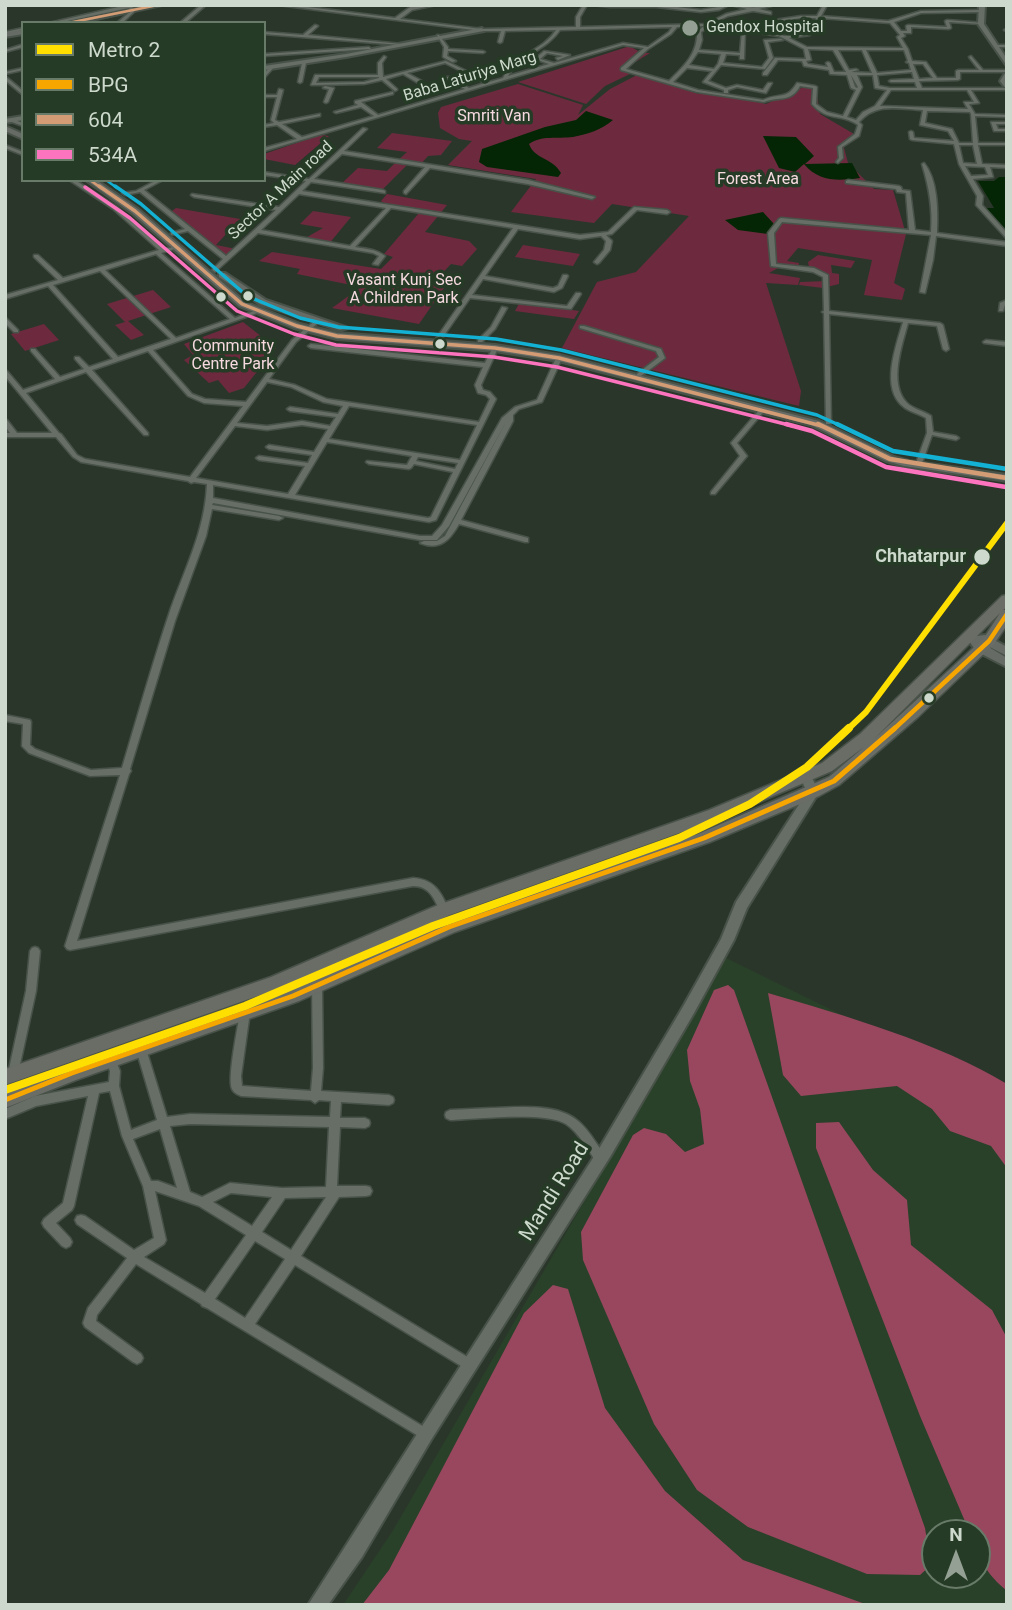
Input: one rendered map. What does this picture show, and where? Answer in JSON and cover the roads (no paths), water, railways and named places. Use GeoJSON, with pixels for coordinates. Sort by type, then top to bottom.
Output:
{"type":"FeatureCollection","features":[{"type":"Feature","properties":{"kind":"highway"},"geometry":{"type":"LineString","coordinates":[[5,1100],[72,1073],[317,985],[449,927],[704,838],[810,784],[845,755],[1007,599]]}},
{"type":"Feature","properties":{"kind":"highway"},"geometry":{"type":"LineString","coordinates":[[8,1073],[277,982],[443,908],[810,784],[834,781],[913,713],[985,644],[1007,614]]}},
{"type":"Feature","properties":{"kind":"highway"},"geometry":{"type":"LineString","coordinates":[[64,1055],[72,1073]]}},
{"type":"Feature","properties":{"kind":"main road"},"geometry":{"type":"LineString","coordinates":[[68,21],[147,5]]}},
{"type":"Feature","properties":{"kind":"main road"},"geometry":{"type":"LineString","coordinates":[[76,21],[131,8],[159,5]]}},
{"type":"Feature","properties":{"kind":"main road"},"geometry":{"type":"LineString","coordinates":[[5,128],[21,137]]}},
{"type":"Feature","properties":{"kind":"main road"},"geometry":{"type":"LineString","coordinates":[[5,136],[21,144]]}},
{"type":"Feature","properties":{"kind":"main road"},"geometry":{"type":"LineString","coordinates":[[93,182],[126,204],[242,304],[306,329],[337,335],[480,341],[559,354],[751,401],[828,423],[899,457],[919,463],[1007,472]]}},
{"type":"Feature","properties":{"kind":"main road"},"geometry":{"type":"LineString","coordinates":[[107,182],[124,193],[215,270],[254,298],[317,321],[363,331],[559,358],[815,423],[908,464],[1007,478]]}},
{"type":"Feature","properties":{"kind":"main road"},"geometry":{"type":"LineString","coordinates":[[970,635],[1007,663]]}},
{"type":"Feature","properties":{"kind":"main road"},"geometry":{"type":"LineString","coordinates":[[985,644],[1007,652]]}},
{"type":"Feature","properties":{"kind":"street"},"geometry":{"type":"LineString","coordinates":[[184,21],[204,5]]}},
{"type":"Feature","properties":{"kind":"street"},"geometry":{"type":"LineString","coordinates":[[280,5],[503,31],[708,25],[836,17],[891,21],[921,12],[981,8],[981,23],[1002,48],[1007,64]]}},
{"type":"Feature","properties":{"kind":"street"},"geometry":{"type":"LineString","coordinates":[[395,20],[414,7],[434,5]]}},
{"type":"Feature","properties":{"kind":"street"},"geometry":{"type":"LineString","coordinates":[[578,28],[578,16],[585,5]]}},
{"type":"Feature","properties":{"kind":"street"},"geometry":{"type":"LineString","coordinates":[[594,5],[671,10],[716,10],[727,5]]}},
{"type":"Feature","properties":{"kind":"street"},"geometry":{"type":"LineString","coordinates":[[733,5],[770,13]]}},
{"type":"Feature","properties":{"kind":"street"},"geometry":{"type":"LineString","coordinates":[[670,83],[698,51],[701,41],[699,32],[708,25],[717,20],[773,5]]}},
{"type":"Feature","properties":{"kind":"street"},"geometry":{"type":"LineString","coordinates":[[813,5],[825,6],[836,17]]}},
{"type":"Feature","properties":{"kind":"street"},"geometry":{"type":"LineString","coordinates":[[720,64],[763,68],[771,58],[766,41],[787,40],[809,34],[825,6]]}},
{"type":"Feature","properties":{"kind":"street"},"geometry":{"type":"LineString","coordinates":[[62,21],[131,8]]}},
{"type":"Feature","properties":{"kind":"street"},"geometry":{"type":"LineString","coordinates":[[716,10],[717,20]]}},
{"type":"Feature","properties":{"kind":"street"},"geometry":{"type":"LineString","coordinates":[[891,21],[903,36],[899,37],[920,89]]}},
{"type":"Feature","properties":{"kind":"street"},"geometry":{"type":"LineString","coordinates":[[900,32],[910,32],[908,26],[948,28],[947,21],[981,23]]}},
{"type":"Feature","properties":{"kind":"street"},"geometry":{"type":"LineString","coordinates":[[676,25],[670,33],[623,69],[697,91],[726,91],[737,86],[764,92],[770,84]]}},
{"type":"Feature","properties":{"kind":"street"},"geometry":{"type":"LineString","coordinates":[[708,25],[787,40],[806,48],[906,49]]}},
{"type":"Feature","properties":{"kind":"street"},"geometry":{"type":"LineString","coordinates":[[303,37],[316,26]]}},
{"type":"Feature","properties":{"kind":"street"},"geometry":{"type":"LineString","coordinates":[[602,27],[605,35]]}},
{"type":"Feature","properties":{"kind":"street"},"geometry":{"type":"LineString","coordinates":[[505,79],[512,68],[551,41],[558,29]]}},
{"type":"Feature","properties":{"kind":"street"},"geometry":{"type":"LineString","coordinates":[[266,68],[482,30]]}},
{"type":"Feature","properties":{"kind":"street"},"geometry":{"type":"LineString","coordinates":[[500,41],[503,31]]}},
{"type":"Feature","properties":{"kind":"street"},"geometry":{"type":"LineString","coordinates":[[744,32],[741,54],[744,67]]}},
{"type":"Feature","properties":{"kind":"street"},"geometry":{"type":"LineString","coordinates":[[266,33],[400,44]]}},
{"type":"Feature","properties":{"kind":"street"},"geometry":{"type":"LineString","coordinates":[[438,36],[447,58],[496,82]]}},
{"type":"Feature","properties":{"kind":"street"},"geometry":{"type":"LineString","coordinates":[[640,47],[659,37]]}},
{"type":"Feature","properties":{"kind":"street","name":"Baba Laturiya Marg"},"geometry":{"type":"LineString","coordinates":[[266,149],[622,44],[647,48]]}},
{"type":"Feature","properties":{"kind":"street"},"geometry":{"type":"LineString","coordinates":[[765,74],[778,59],[809,60],[806,48]]}},
{"type":"Feature","properties":{"kind":"street"},"geometry":{"type":"LineString","coordinates":[[266,55],[375,49]]}},
{"type":"Feature","properties":{"kind":"street"},"geometry":{"type":"LineString","coordinates":[[835,49],[858,79],[859,90],[844,118]]}},
{"type":"Feature","properties":{"kind":"street"},"geometry":{"type":"LineString","coordinates":[[445,50],[483,52]]}},
{"type":"Feature","properties":{"kind":"street"},"geometry":{"type":"LineString","coordinates":[[863,50],[877,88],[1007,88],[1007,71],[958,71],[960,79],[891,80]]}},
{"type":"Feature","properties":{"kind":"street"},"geometry":{"type":"LineString","coordinates":[[698,51],[741,54]]}},
{"type":"Feature","properties":{"kind":"street"},"geometry":{"type":"LineString","coordinates":[[297,52],[304,63],[300,82]]}},
{"type":"Feature","properties":{"kind":"street"},"geometry":{"type":"LineString","coordinates":[[546,52],[568,55],[551,64],[537,59],[546,52]]}},
{"type":"Feature","properties":{"kind":"street"},"geometry":{"type":"LineString","coordinates":[[724,53],[720,64],[705,82],[726,91],[765,101],[772,97],[785,98],[795,92],[799,84],[817,85],[816,107],[827,116],[857,122],[860,125],[857,135],[840,147],[841,158],[838,162]]}},
{"type":"Feature","properties":{"kind":"street"},"geometry":{"type":"LineString","coordinates":[[378,117],[357,102],[393,91],[381,78],[380,64],[384,57]]}},
{"type":"Feature","properties":{"kind":"street"},"geometry":{"type":"LineString","coordinates":[[971,57],[982,71]]}},
{"type":"Feature","properties":{"kind":"street"},"geometry":{"type":"LineString","coordinates":[[803,60],[806,65],[852,72],[874,74],[912,71]]}},
{"type":"Feature","properties":{"kind":"street"},"geometry":{"type":"LineString","coordinates":[[381,78],[317,76],[313,84],[351,85],[405,74],[447,62],[489,84]]}},
{"type":"Feature","properties":{"kind":"street"},"geometry":{"type":"LineString","coordinates":[[908,62],[924,62],[936,80]]}},
{"type":"Feature","properties":{"kind":"street"},"geometry":{"type":"LineString","coordinates":[[686,66],[715,70]]}},
{"type":"Feature","properties":{"kind":"street"},"geometry":{"type":"LineString","coordinates":[[266,74],[272,67]]}},
{"type":"Feature","properties":{"kind":"street"},"geometry":{"type":"LineString","coordinates":[[824,76],[830,69]]}},
{"type":"Feature","properties":{"kind":"street"},"geometry":{"type":"LineString","coordinates":[[852,72],[849,83],[859,90]]}},
{"type":"Feature","properties":{"kind":"street"},"geometry":{"type":"LineString","coordinates":[[405,74],[420,82]]}},
{"type":"Feature","properties":{"kind":"street"},"geometry":{"type":"LineString","coordinates":[[5,75],[21,92]]}},
{"type":"Feature","properties":{"kind":"street"},"geometry":{"type":"LineString","coordinates":[[316,87],[365,85],[381,78]]}},
{"type":"Feature","properties":{"kind":"street"},"geometry":{"type":"LineString","coordinates":[[448,78],[470,90]]}},
{"type":"Feature","properties":{"kind":"street"},"geometry":{"type":"LineString","coordinates":[[943,80],[951,90]]}},
{"type":"Feature","properties":{"kind":"street"},"geometry":{"type":"LineString","coordinates":[[326,102],[331,87]]}},
{"type":"Feature","properties":{"kind":"street"},"geometry":{"type":"LineString","coordinates":[[857,122],[865,113],[877,107],[890,89]]}},
{"type":"Feature","properties":{"kind":"street"},"geometry":{"type":"LineString","coordinates":[[968,89],[977,103],[966,103],[972,113],[972,128],[984,166],[991,176],[969,178]]}},
{"type":"Feature","properties":{"kind":"street"},"geometry":{"type":"LineString","coordinates":[[266,96],[280,93],[273,118],[301,139]]}},
{"type":"Feature","properties":{"kind":"street"},"geometry":{"type":"LineString","coordinates":[[336,112],[361,106]]}},
{"type":"Feature","properties":{"kind":"street"},"geometry":{"type":"LineString","coordinates":[[877,107],[1007,116]]}},
{"type":"Feature","properties":{"kind":"street"},"geometry":{"type":"LineString","coordinates":[[925,110],[922,124],[950,130],[957,143],[961,164],[980,196],[979,205],[1007,237]]}},
{"type":"Feature","properties":{"kind":"street"},"geometry":{"type":"LineString","coordinates":[[266,125],[318,115]]}},
{"type":"Feature","properties":{"kind":"street"},"geometry":{"type":"LineString","coordinates":[[1007,123],[993,123],[996,130],[1007,130]]}},
{"type":"Feature","properties":{"kind":"street","name":"Sector A Main road"},"geometry":{"type":"LineString","coordinates":[[215,270],[365,129]]}},
{"type":"Feature","properties":{"kind":"street"},"geometry":{"type":"LineString","coordinates":[[348,130],[358,135]]}},
{"type":"Feature","properties":{"kind":"street"},"geometry":{"type":"LineString","coordinates":[[911,132],[912,139],[1007,144]]}},
{"type":"Feature","properties":{"kind":"street"},"geometry":{"type":"LineString","coordinates":[[5,146],[21,154]]}},
{"type":"Feature","properties":{"kind":"street"},"geometry":{"type":"LineString","coordinates":[[340,152],[528,182],[592,197]]}},
{"type":"Feature","properties":{"kind":"street"},"geometry":{"type":"LineString","coordinates":[[923,292],[936,234],[934,194],[924,164]]}},
{"type":"Feature","properties":{"kind":"street"},"geometry":{"type":"LineString","coordinates":[[961,164],[1007,167]]}},
{"type":"Feature","properties":{"kind":"street"},"geometry":{"type":"LineString","coordinates":[[405,192],[428,167]]}},
{"type":"Feature","properties":{"kind":"street"},"geometry":{"type":"LineString","coordinates":[[266,173],[383,192]]}},
{"type":"Feature","properties":{"kind":"street"},"geometry":{"type":"LineString","coordinates":[[74,182],[115,208],[234,320]]}},
{"type":"Feature","properties":{"kind":"street"},"geometry":{"type":"LineString","coordinates":[[124,193],[142,191],[158,182]]}},
{"type":"Feature","properties":{"kind":"street"},"geometry":{"type":"LineString","coordinates":[[849,182],[890,186],[908,192],[909,223],[914,232]]}},
{"type":"Feature","properties":{"kind":"street"},"geometry":{"type":"LineString","coordinates":[[142,191],[226,259]]}},
{"type":"Feature","properties":{"kind":"street"},"geometry":{"type":"LineString","coordinates":[[298,192],[580,237],[603,234],[619,226],[636,208],[667,212]]}},
{"type":"Feature","properties":{"kind":"street"},"geometry":{"type":"LineString","coordinates":[[194,195],[280,209]]}},
{"type":"Feature","properties":{"kind":"street"},"geometry":{"type":"LineString","coordinates":[[115,208],[126,204]]}},
{"type":"Feature","properties":{"kind":"street"},"geometry":{"type":"LineString","coordinates":[[351,248],[390,207]]}},
{"type":"Feature","properties":{"kind":"street"},"geometry":{"type":"LineString","coordinates":[[828,423],[825,274],[773,265],[770,236],[778,221],[936,234],[1007,244]]}},
{"type":"Feature","properties":{"kind":"street"},"geometry":{"type":"LineString","coordinates":[[437,341],[516,227]]}},
{"type":"Feature","properties":{"kind":"street"},"geometry":{"type":"LineString","coordinates":[[173,234],[187,230]]}},
{"type":"Feature","properties":{"kind":"street"},"geometry":{"type":"LineString","coordinates":[[257,231],[381,255],[376,264]]}},
{"type":"Feature","properties":{"kind":"street"},"geometry":{"type":"LineString","coordinates":[[597,262],[609,245],[603,234]]}},
{"type":"Feature","properties":{"kind":"street"},"geometry":{"type":"LineString","coordinates":[[5,297],[176,247]]}},
{"type":"Feature","properties":{"kind":"street"},"geometry":{"type":"LineString","coordinates":[[36,256],[62,280]]}},
{"type":"Feature","properties":{"kind":"street"},"geometry":{"type":"LineString","coordinates":[[101,269],[175,340]]}},
{"type":"Feature","properties":{"kind":"street"},"geometry":{"type":"LineString","coordinates":[[482,277],[554,290],[560,287],[565,276]]}},
{"type":"Feature","properties":{"kind":"street"},"geometry":{"type":"LineString","coordinates":[[49,284],[117,359]]}},
{"type":"Feature","properties":{"kind":"street"},"geometry":{"type":"LineString","coordinates":[[468,296],[569,308],[578,294]]}},
{"type":"Feature","properties":{"kind":"street"},"geometry":{"type":"LineString","coordinates":[[1001,310],[1002,304],[1007,302]]}},
{"type":"Feature","properties":{"kind":"street"},"geometry":{"type":"LineString","coordinates":[[480,341],[493,328],[504,308]]}},
{"type":"Feature","properties":{"kind":"street"},"geometry":{"type":"LineString","coordinates":[[22,392],[257,312]]}},
{"type":"Feature","properties":{"kind":"street"},"geometry":{"type":"LineString","coordinates":[[825,312],[940,325],[946,349]]}},
{"type":"Feature","properties":{"kind":"street"},"geometry":{"type":"LineString","coordinates":[[5,319],[16,331]]}},
{"type":"Feature","properties":{"kind":"street"},"geometry":{"type":"LineString","coordinates":[[191,481],[245,404],[294,341],[317,321]]}},
{"type":"Feature","properties":{"kind":"street"},"geometry":{"type":"LineString","coordinates":[[906,321],[896,360],[895,384],[904,404],[929,417],[929,433],[919,463]]}},
{"type":"Feature","properties":{"kind":"street"},"geometry":{"type":"LineString","coordinates":[[582,327],[659,350],[662,358],[639,375]]}},
{"type":"Feature","properties":{"kind":"street"},"geometry":{"type":"LineString","coordinates":[[986,342],[1007,344]]}},
{"type":"Feature","properties":{"kind":"street"},"geometry":{"type":"LineString","coordinates":[[311,346],[486,365]]}},
{"type":"Feature","properties":{"kind":"street"},"geometry":{"type":"LineString","coordinates":[[5,372],[75,456],[83,461],[430,520],[434,518],[493,399],[478,389],[495,348]]}},
{"type":"Feature","properties":{"kind":"street"},"geometry":{"type":"LineString","coordinates":[[149,349],[190,395],[204,401],[245,404]]}},
{"type":"Feature","properties":{"kind":"street"},"geometry":{"type":"LineString","coordinates":[[33,350],[59,379]]}},
{"type":"Feature","properties":{"kind":"street"},"geometry":{"type":"LineString","coordinates":[[77,358],[146,434]]}},
{"type":"Feature","properties":{"kind":"street"},"geometry":{"type":"LineString","coordinates":[[210,503],[433,538],[440,533],[504,419],[517,408],[540,401],[559,358]]}},
{"type":"Feature","properties":{"kind":"street"},"geometry":{"type":"LineString","coordinates":[[264,380],[296,387],[325,401],[481,424]]}},
{"type":"Feature","properties":{"kind":"street"},"geometry":{"type":"LineString","coordinates":[[290,497],[347,404]]}},
{"type":"Feature","properties":{"kind":"street"},"geometry":{"type":"LineString","coordinates":[[290,409],[339,416]]}},
{"type":"Feature","properties":{"kind":"street"},"geometry":{"type":"LineString","coordinates":[[713,493],[744,456],[735,441],[764,409]]}},
{"type":"Feature","properties":{"kind":"street"},"geometry":{"type":"LineString","coordinates":[[210,503],[429,544],[446,540],[510,421],[510,416]]}},
{"type":"Feature","properties":{"kind":"street"},"geometry":{"type":"LineString","coordinates":[[5,421],[15,435]]}},
{"type":"Feature","properties":{"kind":"street"},"geometry":{"type":"LineString","coordinates":[[232,424],[267,428],[302,423],[332,428]]}},
{"type":"Feature","properties":{"kind":"street"},"geometry":{"type":"LineString","coordinates":[[929,433],[956,438]]}},
{"type":"Feature","properties":{"kind":"street"},"geometry":{"type":"LineString","coordinates":[[5,435],[59,435]]}},
{"type":"Feature","properties":{"kind":"street"},"geometry":{"type":"LineString","coordinates":[[325,440],[462,462]]}},
{"type":"Feature","properties":{"kind":"street"},"geometry":{"type":"LineString","coordinates":[[269,447],[316,454]]}},
{"type":"Feature","properties":{"kind":"street"},"geometry":{"type":"LineString","coordinates":[[369,462],[407,468],[417,454]]}},
{"type":"Feature","properties":{"kind":"street"},"geometry":{"type":"LineString","coordinates":[[259,458],[310,465]]}},
{"type":"Feature","properties":{"kind":"street"},"geometry":{"type":"LineString","coordinates":[[413,463],[457,471]]}},
{"type":"Feature","properties":{"kind":"street"},"geometry":{"type":"LineString","coordinates":[[8,1073],[253,987],[443,908],[432,887],[421,881],[71,946],[127,771],[171,619],[210,503],[210,484]]}},
{"type":"Feature","properties":{"kind":"street"},"geometry":{"type":"LineString","coordinates":[[456,521],[525,540]]}},
{"type":"Feature","properties":{"kind":"street"},"geometry":{"type":"LineString","coordinates":[[5,718],[27,722],[26,746],[32,751],[90,773],[127,771]]}},
{"type":"Feature","properties":{"kind":"street","name":"Mandi Road"},"geometry":{"type":"LineString","coordinates":[[317,1605],[355,1550],[425,1434],[601,1159],[689,1009],[727,940],[741,906],[810,784]]}},
{"type":"Feature","properties":{"kind":"street"},"geometry":{"type":"LineString","coordinates":[[8,1073],[31,991],[36,951]]}},
{"type":"Feature","properties":{"kind":"street"},"geometry":{"type":"LineString","coordinates":[[315,1098],[318,1068],[317,985]]}},
{"type":"Feature","properties":{"kind":"street"},"geometry":{"type":"LineString","coordinates":[[245,1012],[236,1076],[237,1088],[249,1093],[389,1100]]}},
{"type":"Feature","properties":{"kind":"street"},"geometry":{"type":"LineString","coordinates":[[141,1049],[186,1195]]}},
{"type":"Feature","properties":{"kind":"street"},"geometry":{"type":"LineString","coordinates":[[110,1059],[115,1071],[114,1086],[127,1136],[148,1186],[160,1240],[135,1256],[92,1312],[89,1323],[137,1358]]}},
{"type":"Feature","properties":{"kind":"street"},"geometry":{"type":"LineString","coordinates":[[5,1114],[34,1101],[114,1086]]}},
{"type":"Feature","properties":{"kind":"street"},"geometry":{"type":"LineString","coordinates":[[66,1242],[48,1223],[68,1206],[95,1090]]}},
{"type":"Feature","properties":{"kind":"street"},"geometry":{"type":"LineString","coordinates":[[247,1326],[294,1258],[334,1191],[336,1098]]}},
{"type":"Feature","properties":{"kind":"street"},"geometry":{"type":"LineString","coordinates":[[450,1115],[522,1114],[565,1118],[578,1129],[601,1159]]}},
{"type":"Feature","properties":{"kind":"street"},"geometry":{"type":"LineString","coordinates":[[127,1136],[165,1122],[203,1118],[365,1123]]}},
{"type":"Feature","properties":{"kind":"street"},"geometry":{"type":"LineString","coordinates":[[148,1186],[158,1186],[202,1202],[470,1365]]}},
{"type":"Feature","properties":{"kind":"street"},"geometry":{"type":"LineString","coordinates":[[202,1202],[230,1188],[282,1193],[366,1191]]}},
{"type":"Feature","properties":{"kind":"street"},"geometry":{"type":"LineString","coordinates":[[206,1302],[282,1193]]}},
{"type":"Feature","properties":{"kind":"street"},"geometry":{"type":"LineString","coordinates":[[81,1220],[206,1302],[425,1434]]}},
{"type":"Feature","properties":{"kind":"metro line","name":"2"},"geometry":{"type":"LineString","coordinates":[[5,1090],[245,1006],[433,926],[679,838],[750,804],[807,767],[866,712],[1007,523]]}},
{"type":"Feature","properties":{"kind":"place","name":"Gendox Hospital"},"geometry":{"type":"Point","coordinates":[690,28]}},
{"type":"Feature","properties":{"kind":"place","name":"Chhatarpur"},"geometry":{"type":"Point","coordinates":[982,557]}},
{"type":"Feature","properties":{"kind":"park label","name":"Smriti Van"},"geometry":{"type":"Point","coordinates":[494,117]}},
{"type":"Feature","properties":{"kind":"park label","name":"Forest Area"},"geometry":{"type":"Point","coordinates":[758,180]}},
{"type":"Feature","properties":{"kind":"park label","name":"Vasant Kunj Sec A Children Park"},"geometry":{"type":"Point","coordinates":[404,290]}},
{"type":"Feature","properties":{"kind":"park label","name":"Community Centre Park"},"geometry":{"type":"Point","coordinates":[233,356]}}]}
